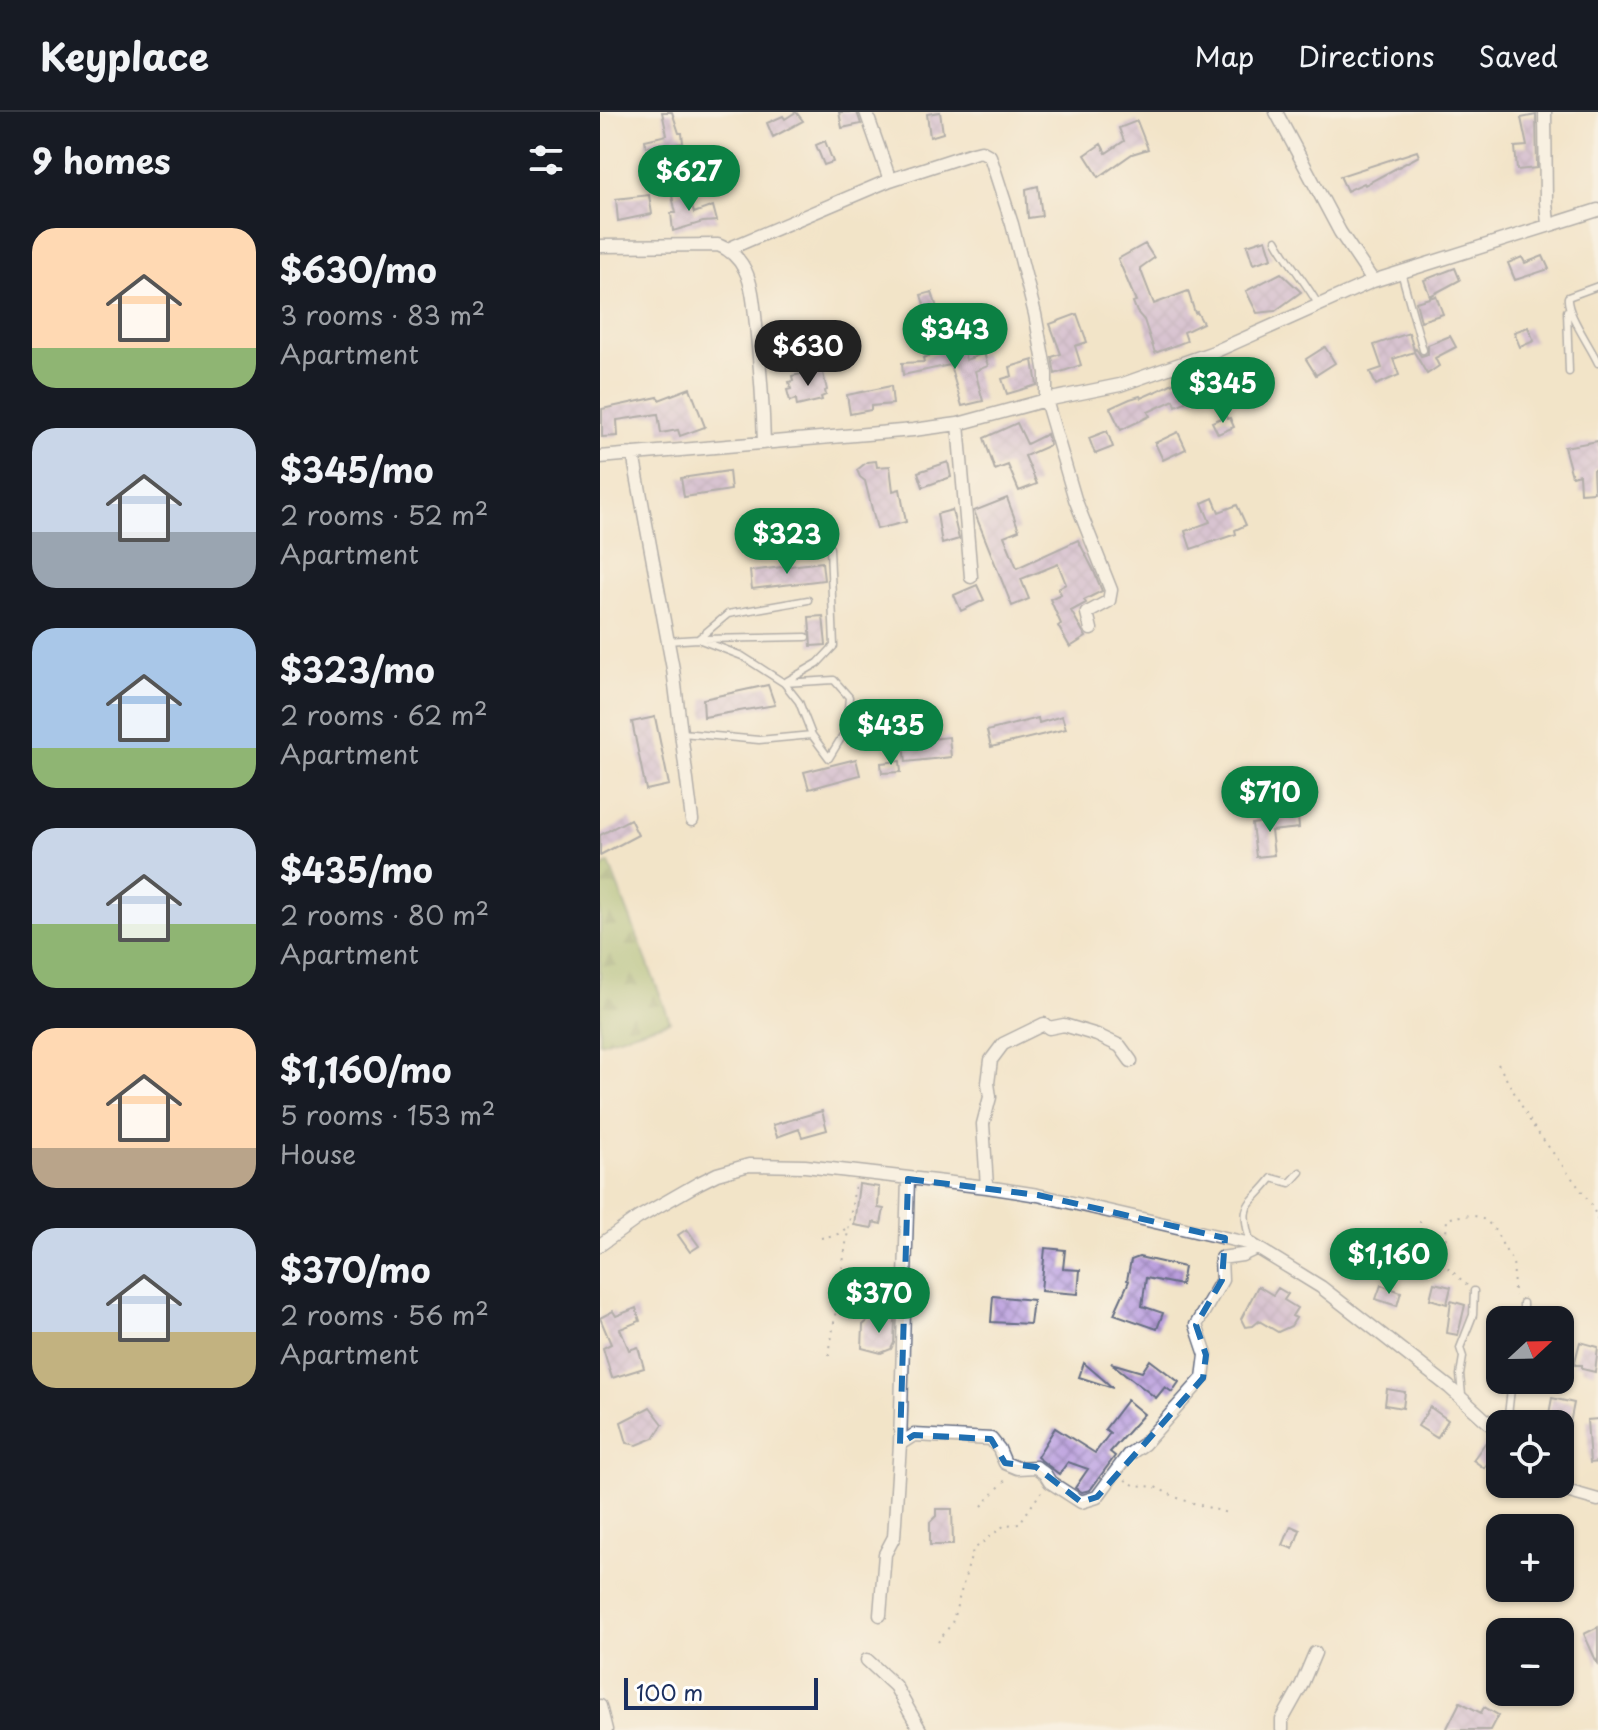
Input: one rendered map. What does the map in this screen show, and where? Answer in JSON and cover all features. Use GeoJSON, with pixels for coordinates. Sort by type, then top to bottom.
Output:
{"type":"FeatureCollection","features":[{"type":"Feature","properties":{"kind":"street"},"geometry":{"type":"LineString","coordinates":[[866,112],[890,180]]}},
{"type":"Feature","properties":{"kind":"street"},"geometry":{"type":"LineString","coordinates":[[1276,112],[1340,232],[1373,281]]}},
{"type":"Feature","properties":{"kind":"street"},"geometry":{"type":"LineString","coordinates":[[1545,112],[1548,224]]}},
{"type":"Feature","properties":{"kind":"street"},"geometry":{"type":"LineString","coordinates":[[728,249],[890,180],[981,151],[990,156],[1012,224],[1035,314],[1046,373],[1046,400],[1075,499],[1111,590],[1109,601],[1087,613],[1091,629]]}},
{"type":"Feature","properties":{"kind":"street"},"geometry":{"type":"LineString","coordinates":[[600,457],[958,424],[1046,400],[1120,385],[1183,364],[1373,281],[1598,210]]}},
{"type":"Feature","properties":{"kind":"street"},"geometry":{"type":"LineString","coordinates":[[600,246],[702,244],[728,249],[746,271],[752,293],[763,398],[764,443]]}},
{"type":"Feature","properties":{"kind":"street"},"geometry":{"type":"LineString","coordinates":[[958,424],[971,577]]}},
{"type":"Feature","properties":{"kind":"street"},"geometry":{"type":"LineString","coordinates":[[633,454],[682,733],[692,820]]}},
{"type":"Feature","properties":{"kind":"street"},"geometry":{"type":"LineString","coordinates":[[987,1187],[983,1124],[990,1097],[989,1070],[991,1060],[1003,1044],[1044,1024],[1049,1028],[1064,1025],[1120,1046],[1131,1061]]}},
{"type":"Feature","properties":{"kind":"street"},"geometry":{"type":"LineString","coordinates":[[600,1245],[662,1203],[729,1170],[749,1165],[772,1164],[987,1187],[1081,1204],[1254,1246],[1321,1287],[1486,1420]]}},
{"type":"Feature","properties":{"kind":"street"},"geometry":{"type":"LineString","coordinates":[[880,1615],[885,1554],[894,1537],[900,1444],[908,1179]]}},
{"type":"Feature","properties":{"kind":"street"},"geometry":{"type":"LineString","coordinates":[[900,1444],[914,1435],[991,1439],[1005,1463],[1017,1468],[1036,1467],[1050,1482],[1081,1502],[1097,1497],[1128,1455],[1144,1444],[1203,1378],[1206,1355],[1196,1325],[1222,1280],[1221,1258],[1225,1238]]}},
{"type":"Feature","properties":{"kind":"street"},"geometry":{"type":"LineString","coordinates":[[1221,1258],[1242,1255],[1254,1246]]}},
{"type":"Feature","properties":{"kind":"street"},"geometry":{"type":"LineString","coordinates":[[1574,1493],[1598,1500]]}},
{"type":"Feature","properties":{"kind":"street"},"geometry":{"type":"LineString","coordinates":[[1282,1730],[1282,1720],[1315,1653]]}},
{"type":"Feature","properties":{"kind":"street"},"geometry":{"type":"LineString","coordinates":[[867,1660],[895,1686],[920,1730]]}},
{"type":"Feature","properties":{"kind":"street"},"geometry":{"type":"LineString","coordinates":[[600,1706],[606,1730]]}},
{"type":"Feature","properties":{"kind":"lane"},"geometry":{"type":"LineString","coordinates":[[1276,240],[1319,306]]}},
{"type":"Feature","properties":{"kind":"lane"},"geometry":{"type":"LineString","coordinates":[[1401,272],[1423,350]]}},
{"type":"Feature","properties":{"kind":"lane"},"geometry":{"type":"LineString","coordinates":[[1569,372],[1568,297],[1598,286]]}},
{"type":"Feature","properties":{"kind":"lane"},"geometry":{"type":"LineString","coordinates":[[1567,307],[1598,363]]}},
{"type":"Feature","properties":{"kind":"lane"},"geometry":{"type":"LineString","coordinates":[[784,683],[818,663],[834,646],[830,548]]}},
{"type":"Feature","properties":{"kind":"lane"},"geometry":{"type":"LineString","coordinates":[[698,639],[728,614],[808,600]]}},
{"type":"Feature","properties":{"kind":"lane"},"geometry":{"type":"LineString","coordinates":[[667,641],[806,637]]}},
{"type":"Feature","properties":{"kind":"lane"},"geometry":{"type":"LineString","coordinates":[[698,639],[742,656],[784,683],[799,702],[812,735],[829,758],[846,730],[849,697],[834,680],[784,683]]}},
{"type":"Feature","properties":{"kind":"lane"},"geometry":{"type":"LineString","coordinates":[[682,733],[759,740],[812,735]]}},
{"type":"Feature","properties":{"kind":"lane"},"geometry":{"type":"LineString","coordinates":[[1254,1246],[1245,1224],[1245,1212],[1251,1198],[1272,1178],[1290,1183],[1300,1172]]}},
{"type":"Feature","properties":{"kind":"lane"},"geometry":{"type":"LineString","coordinates":[[1462,1399],[1460,1375],[1463,1357],[1460,1348],[1473,1315],[1474,1291]]}},
{"type":"Feature","properties":{"kind":"path"},"geometry":{"type":"LineString","coordinates":[[1498,1064],[1533,1126],[1592,1205],[1598,1221]]}},
{"type":"Feature","properties":{"kind":"path"},"geometry":{"type":"LineString","coordinates":[[829,1355],[857,1172]]}},
{"type":"Feature","properties":{"kind":"path"},"geometry":{"type":"LineString","coordinates":[[1444,1264],[1447,1219],[1463,1214],[1487,1220],[1498,1231],[1513,1261],[1514,1295],[1523,1303]]}},
{"type":"Feature","properties":{"kind":"path"},"geometry":{"type":"LineString","coordinates":[[1420,1221],[1423,1244],[1474,1291]]}},
{"type":"Feature","properties":{"kind":"path"},"geometry":{"type":"LineString","coordinates":[[821,1238],[838,1234],[848,1226]]}},
{"type":"Feature","properties":{"kind":"path"},"geometry":{"type":"LineString","coordinates":[[982,1506],[1017,1468]]}},
{"type":"Feature","properties":{"kind":"path"},"geometry":{"type":"LineString","coordinates":[[1112,1479],[1155,1487],[1180,1499],[1227,1513]]}},
{"type":"Feature","properties":{"kind":"path"},"geometry":{"type":"LineString","coordinates":[[938,1642],[952,1623],[973,1550],[1005,1525],[1019,1524],[1050,1482]]}},
{"type":"Feature","properties":{"kind":"highlighted area"},"geometry":{"type":"Polygon","coordinates":[[[908,1179],[1038,1195],[1225,1238],[1222,1280],[1196,1325],[1206,1355],[1203,1378],[1097,1497],[1081,1502],[1036,1467],[1005,1463],[991,1439],[914,1435],[900,1444],[908,1179]]]}},
{"type":"Feature","properties":{"kind":"green space"},"geometry":{"type":"Polygon","coordinates":[[[609,863],[670,1021],[600,1043],[600,870],[609,863]]]}},
{"type":"Feature","properties":{"kind":"building"},"geometry":{"type":"Polygon","coordinates":[[[662,112],[672,112],[679,133],[682,133],[683,143],[646,147],[645,140],[667,135],[662,112]]]}},
{"type":"Feature","properties":{"kind":"building"},"geometry":{"type":"Polygon","coordinates":[[[796,112],[803,121],[773,137],[767,123],[783,116],[785,119],[796,112]]]}},
{"type":"Feature","properties":{"kind":"building"},"geometry":{"type":"Polygon","coordinates":[[[839,112],[857,112],[861,124],[842,128],[839,112]]]}},
{"type":"Feature","properties":{"kind":"building"},"geometry":{"type":"Polygon","coordinates":[[[940,112],[943,133],[930,137],[927,114],[940,112]]]}},
{"type":"Feature","properties":{"kind":"building"},"geometry":{"type":"Polygon","coordinates":[[[1536,115],[1537,168],[1517,170],[1515,147],[1527,146],[1521,118],[1536,115]]]}},
{"type":"Feature","properties":{"kind":"building"},"geometry":{"type":"Polygon","coordinates":[[[1137,121],[1148,149],[1132,154],[1099,177],[1085,155],[1101,144],[1106,153],[1124,141],[1119,128],[1137,121]]]}},
{"type":"Feature","properties":{"kind":"building"},"geometry":{"type":"Polygon","coordinates":[[[825,141],[833,162],[824,165],[816,145],[825,141]]]}},
{"type":"Feature","properties":{"kind":"building"},"geometry":{"type":"Polygon","coordinates":[[[1417,151],[1419,156],[1365,185],[1347,191],[1340,176],[1417,151]]]}},
{"type":"Feature","properties":{"kind":"building"},"geometry":{"type":"Polygon","coordinates":[[[1038,186],[1042,216],[1028,218],[1026,189],[1038,186]]]}},
{"type":"Feature","properties":{"kind":"building"},"geometry":{"type":"Polygon","coordinates":[[[687,189],[694,213],[713,206],[717,221],[673,231],[671,213],[676,213],[672,196],[687,189]]]}},
{"type":"Feature","properties":{"kind":"building"},"geometry":{"type":"Polygon","coordinates":[[[649,195],[652,214],[618,221],[616,199],[649,195]]]}},
{"type":"Feature","properties":{"kind":"building"},"geometry":{"type":"Polygon","coordinates":[[[1266,239],[1272,258],[1253,264],[1247,245],[1266,239]]]}},
{"type":"Feature","properties":{"kind":"building"},"geometry":{"type":"Polygon","coordinates":[[[1145,244],[1154,258],[1140,268],[1154,304],[1188,291],[1195,313],[1203,323],[1184,332],[1187,341],[1155,353],[1118,259],[1145,244]]]}},
{"type":"Feature","properties":{"kind":"building"},"geometry":{"type":"Polygon","coordinates":[[[1543,256],[1549,269],[1515,280],[1508,263],[1522,257],[1525,263],[1543,256]]]}},
{"type":"Feature","properties":{"kind":"building"},"geometry":{"type":"Polygon","coordinates":[[[1455,268],[1460,280],[1430,296],[1424,280],[1455,268]]]}},
{"type":"Feature","properties":{"kind":"building"},"geometry":{"type":"Polygon","coordinates":[[[1281,273],[1301,292],[1275,311],[1257,313],[1246,291],[1281,273]]]}},
{"type":"Feature","properties":{"kind":"building"},"geometry":{"type":"Polygon","coordinates":[[[932,292],[938,311],[927,314],[921,295],[932,292]]]}},
{"type":"Feature","properties":{"kind":"building"},"geometry":{"type":"Polygon","coordinates":[[[1436,296],[1443,314],[1421,321],[1416,302],[1436,296]]]}},
{"type":"Feature","properties":{"kind":"building"},"geometry":{"type":"Polygon","coordinates":[[[1077,314],[1087,342],[1075,346],[1081,365],[1055,374],[1052,357],[1061,354],[1050,324],[1077,314]]]}},
{"type":"Feature","properties":{"kind":"building"},"geometry":{"type":"Polygon","coordinates":[[[1528,327],[1534,341],[1520,347],[1514,332],[1528,327]]]}},
{"type":"Feature","properties":{"kind":"building"},"geometry":{"type":"Polygon","coordinates":[[[1409,333],[1414,350],[1421,356],[1428,354],[1428,345],[1450,336],[1456,347],[1435,358],[1439,366],[1427,374],[1414,352],[1393,359],[1399,375],[1376,385],[1370,372],[1382,368],[1374,345],[1409,333]]]}},
{"type":"Feature","properties":{"kind":"building"},"geometry":{"type":"Polygon","coordinates":[[[962,344],[966,360],[984,353],[988,366],[975,371],[983,401],[962,406],[950,365],[903,375],[902,363],[924,362],[923,358],[962,344]]]}},
{"type":"Feature","properties":{"kind":"building"},"geometry":{"type":"Polygon","coordinates":[[[1325,347],[1335,363],[1316,375],[1306,359],[1325,347]]]}},
{"type":"Feature","properties":{"kind":"building"},"geometry":{"type":"Polygon","coordinates":[[[1033,360],[1037,385],[1007,394],[1002,379],[1012,376],[1010,367],[1033,360]]]}},
{"type":"Feature","properties":{"kind":"building"},"geometry":{"type":"Polygon","coordinates":[[[1207,366],[1214,383],[1194,391],[1197,397],[1176,406],[1174,400],[1121,430],[1110,408],[1130,399],[1141,398],[1207,366]]]}},
{"type":"Feature","properties":{"kind":"building"},"geometry":{"type":"Polygon","coordinates":[[[822,369],[827,390],[822,400],[797,406],[796,399],[790,401],[787,390],[791,389],[789,382],[793,381],[792,376],[822,369]]]}},
{"type":"Feature","properties":{"kind":"building"},"geometry":{"type":"Polygon","coordinates":[[[891,386],[893,404],[871,406],[871,410],[850,414],[847,395],[891,386]]]}},
{"type":"Feature","properties":{"kind":"building"},"geometry":{"type":"Polygon","coordinates":[[[690,388],[705,427],[680,436],[678,430],[661,433],[658,414],[617,420],[618,436],[602,437],[602,409],[658,397],[659,400],[690,388]]]}},
{"type":"Feature","properties":{"kind":"building"},"geometry":{"type":"Polygon","coordinates":[[[1226,416],[1234,427],[1218,434],[1212,422],[1226,416]]]}},
{"type":"Feature","properties":{"kind":"building"},"geometry":{"type":"Polygon","coordinates":[[[1017,423],[1027,444],[1047,434],[1050,445],[1025,456],[1037,484],[1019,491],[1008,465],[995,470],[984,438],[1017,423]]]}},
{"type":"Feature","properties":{"kind":"building"},"geometry":{"type":"Polygon","coordinates":[[[1107,431],[1113,447],[1095,454],[1089,438],[1107,431]]]}},
{"type":"Feature","properties":{"kind":"building"},"geometry":{"type":"Polygon","coordinates":[[[1178,432],[1186,449],[1163,460],[1155,443],[1178,432]]]}},
{"type":"Feature","properties":{"kind":"building"},"geometry":{"type":"Polygon","coordinates":[[[1598,441],[1598,468],[1593,470],[1594,492],[1580,493],[1579,474],[1572,476],[1564,447],[1598,441]]]}},
{"type":"Feature","properties":{"kind":"building"},"geometry":{"type":"Polygon","coordinates":[[[876,461],[877,467],[890,466],[893,491],[900,489],[906,522],[877,529],[865,481],[857,470],[867,462],[876,461]]]}},
{"type":"Feature","properties":{"kind":"building"},"geometry":{"type":"Polygon","coordinates":[[[948,462],[951,477],[923,487],[918,472],[948,462]]]}},
{"type":"Feature","properties":{"kind":"building"},"geometry":{"type":"Polygon","coordinates":[[[729,471],[731,490],[684,497],[681,478],[729,471]]]}},
{"type":"Feature","properties":{"kind":"building"},"geometry":{"type":"Polygon","coordinates":[[[1007,498],[1019,530],[1004,536],[1017,568],[1078,540],[1093,569],[1102,591],[1071,611],[1086,637],[1070,647],[1058,626],[1061,624],[1050,599],[1061,594],[1058,588],[1066,584],[1058,564],[1021,579],[1029,599],[1012,606],[974,511],[1007,498]]]}},
{"type":"Feature","properties":{"kind":"building"},"geometry":{"type":"Polygon","coordinates":[[[1213,498],[1219,512],[1237,505],[1246,525],[1235,530],[1236,534],[1191,549],[1185,531],[1210,522],[1202,503],[1213,498]]]}},
{"type":"Feature","properties":{"kind":"building"},"geometry":{"type":"Polygon","coordinates":[[[952,510],[959,539],[942,544],[937,514],[952,510]]]}},
{"type":"Feature","properties":{"kind":"building"},"geometry":{"type":"Polygon","coordinates":[[[822,562],[824,580],[752,589],[750,571],[822,562]]]}},
{"type":"Feature","properties":{"kind":"building"},"geometry":{"type":"Polygon","coordinates":[[[977,585],[984,600],[961,611],[954,595],[977,585]]]}},
{"type":"Feature","properties":{"kind":"building"},"geometry":{"type":"Polygon","coordinates":[[[823,616],[826,645],[811,646],[809,617],[823,616]]]}},
{"type":"Feature","properties":{"kind":"building"},"geometry":{"type":"Polygon","coordinates":[[[768,685],[775,705],[704,717],[703,699],[768,685]]]}},
{"type":"Feature","properties":{"kind":"building"},"geometry":{"type":"Polygon","coordinates":[[[1062,716],[1066,729],[991,747],[987,731],[1038,718],[1039,723],[1062,716]]]}},
{"type":"Feature","properties":{"kind":"building"},"geometry":{"type":"Polygon","coordinates":[[[655,717],[669,785],[646,790],[632,722],[655,717]]]}},
{"type":"Feature","properties":{"kind":"building"},"geometry":{"type":"Polygon","coordinates":[[[912,723],[914,741],[949,737],[951,757],[906,762],[902,724],[912,723]]]}},
{"type":"Feature","properties":{"kind":"building"},"geometry":{"type":"Polygon","coordinates":[[[856,759],[860,775],[809,789],[804,772],[856,759]]]}},
{"type":"Feature","properties":{"kind":"building"},"geometry":{"type":"Polygon","coordinates":[[[900,761],[901,772],[882,773],[881,763],[900,761]]]}},
{"type":"Feature","properties":{"kind":"building"},"geometry":{"type":"Polygon","coordinates":[[[1298,817],[1299,828],[1271,831],[1274,855],[1256,857],[1252,824],[1298,817]]]}},
{"type":"Feature","properties":{"kind":"building"},"geometry":{"type":"Polygon","coordinates":[[[630,819],[638,835],[600,855],[600,835],[630,819]]]}},
{"type":"Feature","properties":{"kind":"building"},"geometry":{"type":"Polygon","coordinates":[[[822,1111],[827,1130],[802,1137],[799,1129],[777,1137],[773,1125],[822,1111]]]}},
{"type":"Feature","properties":{"kind":"building"},"geometry":{"type":"Polygon","coordinates":[[[859,1184],[879,1187],[878,1208],[884,1209],[881,1224],[873,1222],[872,1228],[854,1225],[859,1184]]]}},
{"type":"Feature","properties":{"kind":"building"},"geometry":{"type":"Polygon","coordinates":[[[687,1229],[699,1246],[690,1252],[678,1235],[687,1229]]]}},
{"type":"Feature","properties":{"kind":"building"},"geometry":{"type":"Polygon","coordinates":[[[1045,1248],[1065,1250],[1063,1269],[1080,1270],[1078,1294],[1041,1291],[1045,1248]]]}},
{"type":"Feature","properties":{"kind":"building"},"geometry":{"type":"Polygon","coordinates":[[[1139,1257],[1184,1267],[1181,1285],[1146,1278],[1142,1306],[1163,1313],[1157,1329],[1114,1314],[1129,1281],[1131,1260],[1139,1257]]]}},
{"type":"Feature","properties":{"kind":"building"},"geometry":{"type":"Polygon","coordinates":[[[1434,1283],[1451,1287],[1447,1304],[1430,1299],[1434,1283]]]}},
{"type":"Feature","properties":{"kind":"building"},"geometry":{"type":"Polygon","coordinates":[[[1381,1285],[1401,1292],[1397,1306],[1376,1299],[1381,1285]]]}},
{"type":"Feature","properties":{"kind":"building"},"geometry":{"type":"Polygon","coordinates":[[[1258,1286],[1273,1295],[1278,1288],[1288,1294],[1284,1300],[1297,1308],[1291,1326],[1278,1332],[1259,1321],[1245,1327],[1241,1319],[1258,1286]]]}},
{"type":"Feature","properties":{"kind":"building"},"geometry":{"type":"Polygon","coordinates":[[[993,1296],[1033,1300],[1030,1324],[991,1322],[993,1296]]]}},
{"type":"Feature","properties":{"kind":"building"},"geometry":{"type":"Polygon","coordinates":[[[1451,1301],[1465,1305],[1458,1335],[1447,1333],[1451,1301]]]}},
{"type":"Feature","properties":{"kind":"building"},"geometry":{"type":"Polygon","coordinates":[[[636,1308],[640,1321],[620,1329],[629,1350],[638,1347],[644,1368],[612,1378],[603,1348],[611,1344],[600,1318],[613,1311],[616,1316],[636,1308]]]}},
{"type":"Feature","properties":{"kind":"building"},"geometry":{"type":"Polygon","coordinates":[[[872,1317],[895,1319],[891,1349],[881,1353],[862,1348],[863,1325],[872,1317]]]}},
{"type":"Feature","properties":{"kind":"building"},"geometry":{"type":"Polygon","coordinates":[[[1580,1342],[1598,1347],[1595,1372],[1582,1369],[1582,1365],[1574,1365],[1580,1342]]]}},
{"type":"Feature","properties":{"kind":"building"},"geometry":{"type":"Polygon","coordinates":[[[1150,1360],[1179,1382],[1172,1392],[1165,1387],[1156,1398],[1111,1363],[1142,1372],[1150,1360]]]}},
{"type":"Feature","properties":{"kind":"building"},"geometry":{"type":"Polygon","coordinates":[[[1084,1363],[1113,1388],[1079,1377],[1084,1363]]]}},
{"type":"Feature","properties":{"kind":"building"},"geometry":{"type":"Polygon","coordinates":[[[1387,1389],[1405,1392],[1403,1408],[1385,1405],[1387,1389]]]}},
{"type":"Feature","properties":{"kind":"building"},"geometry":{"type":"Polygon","coordinates":[[[1552,1398],[1574,1403],[1573,1410],[1550,1410],[1552,1398]]]}},
{"type":"Feature","properties":{"kind":"building"},"geometry":{"type":"Polygon","coordinates":[[[1127,1400],[1144,1414],[1110,1452],[1115,1456],[1090,1490],[1082,1492],[1075,1488],[1088,1469],[1068,1462],[1059,1474],[1037,1457],[1055,1428],[1095,1453],[1110,1433],[1105,1429],[1127,1400]]]}},
{"type":"Feature","properties":{"kind":"building"},"geometry":{"type":"Polygon","coordinates":[[[650,1407],[663,1424],[654,1438],[637,1445],[627,1443],[621,1422],[650,1407]]]}},
{"type":"Feature","properties":{"kind":"building"},"geometry":{"type":"Polygon","coordinates":[[[1430,1407],[1448,1420],[1437,1438],[1418,1426],[1430,1407]]]}},
{"type":"Feature","properties":{"kind":"building"},"geometry":{"type":"Polygon","coordinates":[[[1598,1419],[1598,1462],[1590,1463],[1587,1420],[1598,1419]]]}},
{"type":"Feature","properties":{"kind":"building"},"geometry":{"type":"Polygon","coordinates":[[[1486,1442],[1486,1465],[1484,1468],[1473,1460],[1486,1442]]]}},
{"type":"Feature","properties":{"kind":"building"},"geometry":{"type":"Polygon","coordinates":[[[936,1509],[952,1509],[953,1545],[930,1545],[930,1522],[936,1516],[936,1509]]]}},
{"type":"Feature","properties":{"kind":"building"},"geometry":{"type":"Polygon","coordinates":[[[1291,1526],[1300,1530],[1293,1549],[1283,1545],[1291,1526]]]}},
{"type":"Feature","properties":{"kind":"building"},"geometry":{"type":"Polygon","coordinates":[[[1598,1627],[1598,1665],[1584,1634],[1598,1627]]]}},
{"type":"Feature","properties":{"kind":"building"},"geometry":{"type":"Polygon","coordinates":[[[1460,1702],[1481,1713],[1484,1707],[1498,1715],[1490,1730],[1446,1730],[1460,1702]]]}}]}
